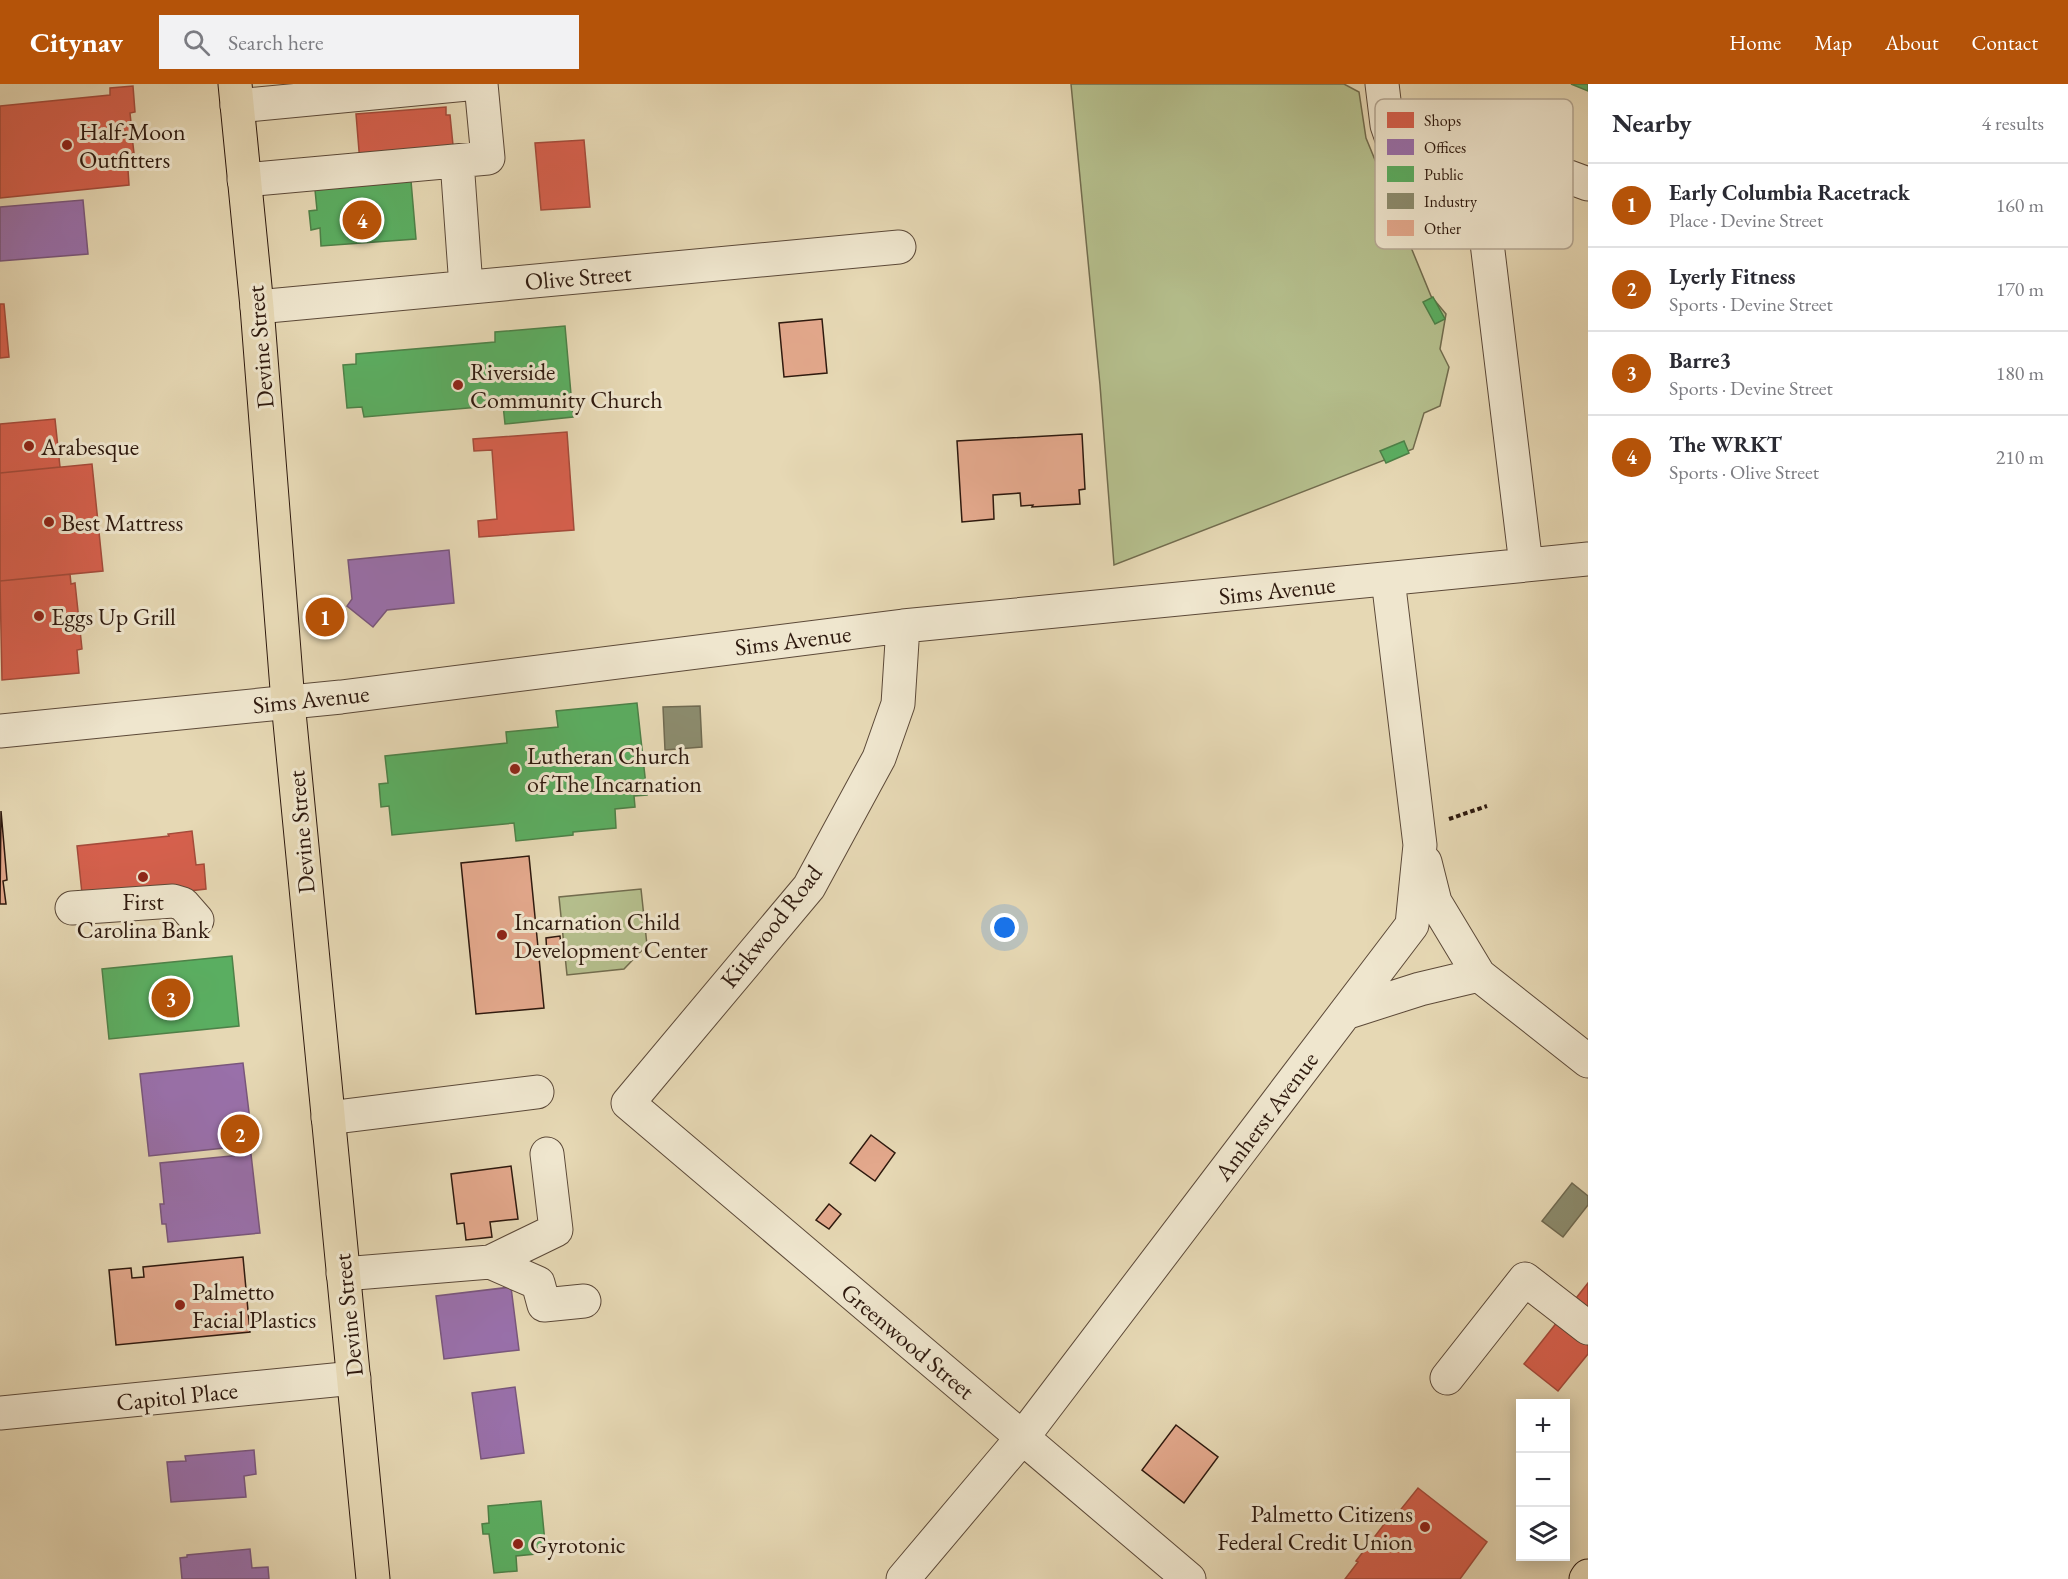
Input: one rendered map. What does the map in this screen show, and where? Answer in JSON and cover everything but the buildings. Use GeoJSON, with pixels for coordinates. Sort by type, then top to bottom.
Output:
{"type":"FeatureCollection","features":[{"type":"Feature","properties":{"kind":"main road","name":"Devine Street"},"geometry":{"type":"LineString","coordinates":[[236,95],[257,307],[288,702],[373,1579]]}},
{"type":"Feature","properties":{"kind":"street"},"geometry":{"type":"LineString","coordinates":[[236,95],[467,84]]}},
{"type":"Feature","properties":{"kind":"street"},"geometry":{"type":"LineString","coordinates":[[244,180],[488,158],[481,84]]}},
{"type":"Feature","properties":{"kind":"street"},"geometry":{"type":"LineString","coordinates":[[1382,84],[1384,99]]}},
{"type":"Feature","properties":{"kind":"street"},"geometry":{"type":"LineString","coordinates":[[457,161],[466,287]]}},
{"type":"Feature","properties":{"kind":"street"},"geometry":{"type":"LineString","coordinates":[[1573,178],[1588,184]]}},
{"type":"Feature","properties":{"kind":"street","name":"Olive Street"},"geometry":{"type":"LineString","coordinates":[[257,307],[898,247]]}},
{"type":"Feature","properties":{"kind":"street"},"geometry":{"type":"LineString","coordinates":[[1488,249],[1526,565]]}},
{"type":"Feature","properties":{"kind":"street","name":"Sims Avenue"},"geometry":{"type":"LineString","coordinates":[[0,731],[341,697],[903,626],[1588,559]]}},
{"type":"Feature","properties":{"kind":"street","name":"Amherst Avenue"},"geometry":{"type":"LineString","coordinates":[[903,1579],[1022,1438],[1412,925],[1419,837],[1388,579]]}},
{"type":"Feature","properties":{"kind":"street","name":"Kirkwood Road"},"geometry":{"type":"LineString","coordinates":[[628,1103],[808,887],[879,758],[898,704],[903,626]]}},
{"type":"Feature","properties":{"kind":"street"},"geometry":{"type":"LineString","coordinates":[[1419,837],[1435,902],[1479,975],[1588,1061]]}},
{"type":"Feature","properties":{"kind":"street"},"geometry":{"type":"LineString","coordinates":[[72,908],[173,901],[183,904],[197,920]]}},
{"type":"Feature","properties":{"kind":"street"},"geometry":{"type":"LineString","coordinates":[[1345,1013],[1420,989],[1479,975]]}},
{"type":"Feature","properties":{"kind":"street"},"geometry":{"type":"LineString","coordinates":[[328,1118],[537,1092]]}},
{"type":"Feature","properties":{"kind":"street","name":"Greenwood Street"},"geometry":{"type":"LineString","coordinates":[[628,1103],[1189,1579]]}},
{"type":"Feature","properties":{"kind":"street"},"geometry":{"type":"LineString","coordinates":[[344,1274],[490,1262],[556,1230],[547,1154]]}},
{"type":"Feature","properties":{"kind":"street"},"geometry":{"type":"LineString","coordinates":[[490,1262],[538,1283],[544,1305],[584,1301]]}},
{"type":"Feature","properties":{"kind":"street"},"geometry":{"type":"LineString","coordinates":[[1447,1378],[1525,1279],[1588,1328]]}},
{"type":"Feature","properties":{"kind":"street","name":"Capitol Place"},"geometry":{"type":"LineString","coordinates":[[0,1413],[354,1378]]}},
{"type":"Feature","properties":{"kind":"path"},"geometry":{"type":"LineString","coordinates":[[1419,837],[1488,806]]}},
{"type":"Feature","properties":{"kind":"green space"},"geometry":{"type":"Polygon","coordinates":[[[1071,84],[1344,84],[1359,92],[1366,138],[1375,160],[1375,249],[1412,249],[1431,296],[1446,314],[1440,349],[1449,367],[1440,406],[1424,413],[1413,449],[1114,565],[1100,385],[1071,84]]]}},
{"type":"Feature","properties":{"kind":"green space"},"geometry":{"type":"Polygon","coordinates":[[[641,889],[647,945],[624,969],[567,975],[559,897],[641,889]]]}},
{"type":"Feature","properties":{"kind":"place","name":"Half-Moon Outfitters"},"geometry":{"type":"Point","coordinates":[67,145]}},
{"type":"Feature","properties":{"kind":"place","name":"The WRKT"},"geometry":{"type":"Point","coordinates":[362,220]}},
{"type":"Feature","properties":{"kind":"place","name":"Riverside Community Church"},"geometry":{"type":"Point","coordinates":[458,385]}},
{"type":"Feature","properties":{"kind":"place","name":"Arabesque"},"geometry":{"type":"Point","coordinates":[29,446]}},
{"type":"Feature","properties":{"kind":"place","name":"Best Mattress"},"geometry":{"type":"Point","coordinates":[49,522]}},
{"type":"Feature","properties":{"kind":"place","name":"Eggs Up Grill"},"geometry":{"type":"Point","coordinates":[39,616]}},
{"type":"Feature","properties":{"kind":"place","name":"Early Columbia Racetrack"},"geometry":{"type":"Point","coordinates":[325,617]}},
{"type":"Feature","properties":{"kind":"place","name":"Lutheran Church of The Incarnation"},"geometry":{"type":"Point","coordinates":[515,769]}},
{"type":"Feature","properties":{"kind":"place","name":"First Carolina Bank"},"geometry":{"type":"Point","coordinates":[143,877]}},
{"type":"Feature","properties":{"kind":"place","name":"Incarnation Child Development Center"},"geometry":{"type":"Point","coordinates":[502,935]}},
{"type":"Feature","properties":{"kind":"place","name":"Barre3"},"geometry":{"type":"Point","coordinates":[171,998]}},
{"type":"Feature","properties":{"kind":"place","name":"Lyerly Fitness"},"geometry":{"type":"Point","coordinates":[240,1134]}},
{"type":"Feature","properties":{"kind":"place","name":"Palmetto Facial Plastics"},"geometry":{"type":"Point","coordinates":[180,1305]}},
{"type":"Feature","properties":{"kind":"place","name":"Palmetto Citizens Federal Credit Union"},"geometry":{"type":"Point","coordinates":[1425,1527]}},
{"type":"Feature","properties":{"kind":"place","name":"Gyrotonic"},"geometry":{"type":"Point","coordinates":[518,1544]}}]}
